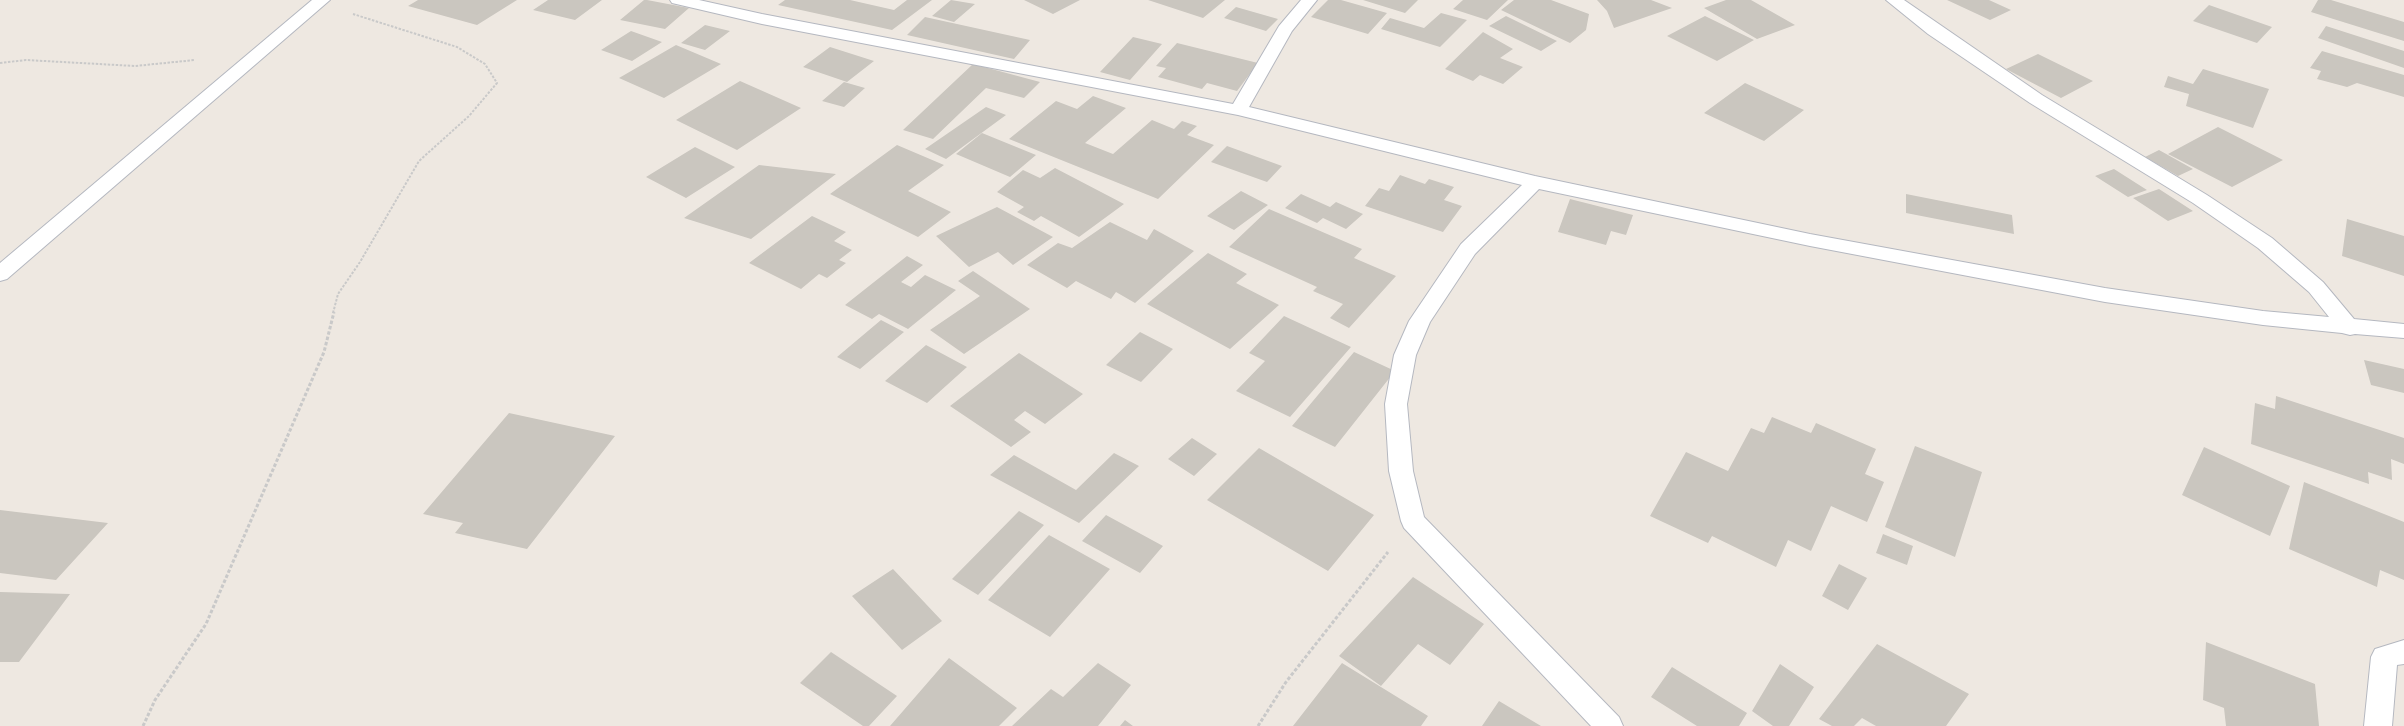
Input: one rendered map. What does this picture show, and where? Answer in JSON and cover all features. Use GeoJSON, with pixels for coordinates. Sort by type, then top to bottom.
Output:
{"type":"FeatureCollection","features":[{"type":"Feature","properties":{"kind":"street"},"geometry":{"type":"LineString","coordinates":[[678,0],[762,19],[1238,110],[1535,182],[1810,240],[2105,295],[2262,318],[2350,328],[2404,331]]}},
{"type":"Feature","properties":{"kind":"street"},"geometry":{"type":"LineString","coordinates":[[1238,110],[1285,29],[1309,0]]}},
{"type":"Feature","properties":{"kind":"street"},"geometry":{"type":"LineString","coordinates":[[1894,0],[1934,30],[2036,99],[2200,198],[2265,243],[2316,287],[2350,328]]}},
{"type":"Feature","properties":{"kind":"street"},"geometry":{"type":"LineString","coordinates":[[0,274],[321,2]]}},
{"type":"Feature","properties":{"kind":"street"},"geometry":{"type":"LineString","coordinates":[[1535,182],[1468,249],[1420,321],[1406,355],[1396,404],[1401,471],[1413,521],[1610,726]]}},
{"type":"Feature","properties":{"kind":"street"},"geometry":{"type":"LineString","coordinates":[[2378,726],[2384,657],[2404,652]]}},
{"type":"Feature","properties":{"kind":"path"},"geometry":{"type":"LineString","coordinates":[[143,726],[155,700],[206,624],[324,352],[338,294],[360,262],[419,161],[469,116],[497,83],[485,64],[457,47],[321,2]]}},
{"type":"Feature","properties":{"kind":"path"},"geometry":{"type":"LineString","coordinates":[[0,63],[26,60],[135,66],[198,60]]}},
{"type":"Feature","properties":{"kind":"path"},"geometry":{"type":"LineString","coordinates":[[1258,726],[1286,682],[1413,521]]}},
{"type":"Feature","properties":{"kind":"building"},"geometry":{"type":"Polygon","coordinates":[[[418,0],[517,0],[477,25],[408,6],[418,0]]]}},
{"type":"Feature","properties":{"kind":"building"},"geometry":{"type":"Polygon","coordinates":[[[548,0],[602,0],[575,20],[533,10],[548,0]]]}},
{"type":"Feature","properties":{"kind":"building"},"geometry":{"type":"Polygon","coordinates":[[[644,0],[689,8],[665,29],[620,20],[644,0]]]}},
{"type":"Feature","properties":{"kind":"building"},"geometry":{"type":"Polygon","coordinates":[[[785,0],[850,0],[894,10],[907,0],[932,0],[892,30],[778,5],[785,0]]]}},
{"type":"Feature","properties":{"kind":"building"},"geometry":{"type":"Polygon","coordinates":[[[951,0],[975,4],[954,22],[932,16],[951,0]]]}},
{"type":"Feature","properties":{"kind":"building"},"geometry":{"type":"Polygon","coordinates":[[[1024,0],[1080,0],[1053,14],[1024,0]]]}},
{"type":"Feature","properties":{"kind":"building"},"geometry":{"type":"Polygon","coordinates":[[[1148,0],[1225,0],[1203,18],[1148,0]]]}},
{"type":"Feature","properties":{"kind":"building"},"geometry":{"type":"Polygon","coordinates":[[[1328,0],[1341,0],[1387,13],[1368,34],[1311,17],[1328,0]]]}},
{"type":"Feature","properties":{"kind":"building"},"geometry":{"type":"Polygon","coordinates":[[[1363,0],[1418,0],[1405,13],[1363,0]]]}},
{"type":"Feature","properties":{"kind":"building"},"geometry":{"type":"Polygon","coordinates":[[[1463,0],[1508,0],[1487,20],[1453,9],[1463,0]]]}},
{"type":"Feature","properties":{"kind":"building"},"geometry":{"type":"Polygon","coordinates":[[[1514,0],[1551,0],[1589,14],[1586,30],[1570,43],[1501,10],[1514,0]]]}},
{"type":"Feature","properties":{"kind":"building"},"geometry":{"type":"Polygon","coordinates":[[[1597,0],[1651,0],[1672,8],[1614,28],[1607,11],[1597,0]]]}},
{"type":"Feature","properties":{"kind":"building"},"geometry":{"type":"Polygon","coordinates":[[[1726,0],[1751,0],[1795,25],[1757,39],[1704,8],[1726,0]]]}},
{"type":"Feature","properties":{"kind":"building"},"geometry":{"type":"Polygon","coordinates":[[[1947,0],[1989,0],[2011,10],[1990,20],[1947,0]]]}},
{"type":"Feature","properties":{"kind":"building"},"geometry":{"type":"Polygon","coordinates":[[[2318,0],[2331,0],[2404,22],[2404,41],[2311,12],[2318,0]]]}},
{"type":"Feature","properties":{"kind":"building"},"geometry":{"type":"Polygon","coordinates":[[[2209,5],[2272,27],[2257,43],[2193,21],[2209,5]]]}},
{"type":"Feature","properties":{"kind":"building"},"geometry":{"type":"Polygon","coordinates":[[[1236,7],[1278,19],[1266,31],[1224,18],[1236,7]]]}},
{"type":"Feature","properties":{"kind":"building"},"geometry":{"type":"Polygon","coordinates":[[[1441,13],[1467,20],[1440,47],[1381,29],[1390,18],[1424,28],[1441,13]]]}},
{"type":"Feature","properties":{"kind":"building"},"geometry":{"type":"Polygon","coordinates":[[[1506,16],[1557,41],[1541,51],[1489,26],[1506,16]]]}},
{"type":"Feature","properties":{"kind":"building"},"geometry":{"type":"Polygon","coordinates":[[[1705,16],[1754,40],[1717,61],[1667,36],[1705,16]]]}},
{"type":"Feature","properties":{"kind":"building"},"geometry":{"type":"Polygon","coordinates":[[[925,17],[1030,40],[1014,59],[907,35],[925,17]]]}},
{"type":"Feature","properties":{"kind":"building"},"geometry":{"type":"Polygon","coordinates":[[[705,25],[730,31],[705,50],[681,43],[705,25]]]}},
{"type":"Feature","properties":{"kind":"building"},"geometry":{"type":"Polygon","coordinates":[[[2326,26],[2404,51],[2404,68],[2318,38],[2326,26]]]}},
{"type":"Feature","properties":{"kind":"building"},"geometry":{"type":"Polygon","coordinates":[[[631,31],[662,42],[632,61],[601,50],[631,31]]]}},
{"type":"Feature","properties":{"kind":"building"},"geometry":{"type":"Polygon","coordinates":[[[1483,32],[1513,49],[1500,58],[1523,67],[1503,84],[1480,75],[1473,81],[1445,69],[1483,32]]]}},
{"type":"Feature","properties":{"kind":"building"},"geometry":{"type":"Polygon","coordinates":[[[1133,37],[1162,44],[1130,80],[1100,72],[1133,37]]]}},
{"type":"Feature","properties":{"kind":"building"},"geometry":{"type":"Polygon","coordinates":[[[1177,43],[1258,63],[1237,91],[1207,83],[1202,89],[1158,77],[1166,68],[1156,66],[1177,43]]]}},
{"type":"Feature","properties":{"kind":"building"},"geometry":{"type":"Polygon","coordinates":[[[676,45],[721,64],[664,98],[619,78],[676,45]]]}},
{"type":"Feature","properties":{"kind":"building"},"geometry":{"type":"Polygon","coordinates":[[[830,47],[874,61],[847,82],[803,67],[830,47]]]}},
{"type":"Feature","properties":{"kind":"building"},"geometry":{"type":"Polygon","coordinates":[[[2322,51],[2404,75],[2404,97],[2357,83],[2347,87],[2317,79],[2321,71],[2310,68],[2322,51]]]}},
{"type":"Feature","properties":{"kind":"building"},"geometry":{"type":"Polygon","coordinates":[[[2038,54],[2093,81],[2061,98],[2006,69],[2038,54]]]}},
{"type":"Feature","properties":{"kind":"building"},"geometry":{"type":"Polygon","coordinates":[[[973,64],[1040,82],[1024,98],[986,88],[933,139],[903,130],[973,64]]]}},
{"type":"Feature","properties":{"kind":"building"},"geometry":{"type":"Polygon","coordinates":[[[2203,69],[2269,89],[2253,128],[2186,106],[2189,94],[2164,87],[2168,76],[2193,84],[2203,69]]]}},
{"type":"Feature","properties":{"kind":"building"},"geometry":{"type":"Polygon","coordinates":[[[740,81],[801,108],[737,150],[676,120],[740,81]]]}},
{"type":"Feature","properties":{"kind":"building"},"geometry":{"type":"Polygon","coordinates":[[[844,82],[865,88],[844,107],[822,101],[844,82]]]}},
{"type":"Feature","properties":{"kind":"building"},"geometry":{"type":"Polygon","coordinates":[[[1745,83],[1804,110],[1764,141],[1704,113],[1745,83]]]}},
{"type":"Feature","properties":{"kind":"building"},"geometry":{"type":"Polygon","coordinates":[[[1093,96],[1126,108],[1085,143],[1113,154],[1152,120],[1174,129],[1182,121],[1197,126],[1187,135],[1214,145],[1158,199],[1009,139],[1056,101],[1077,109],[1093,96]]]}},
{"type":"Feature","properties":{"kind":"building"},"geometry":{"type":"Polygon","coordinates":[[[986,107],[1006,115],[946,159],[925,149],[986,107]]]}},
{"type":"Feature","properties":{"kind":"building"},"geometry":{"type":"Polygon","coordinates":[[[2218,127],[2283,160],[2232,187],[2168,154],[2218,127]]]}},
{"type":"Feature","properties":{"kind":"building"},"geometry":{"type":"Polygon","coordinates":[[[982,133],[1036,155],[1010,177],[956,154],[982,133]]]}},
{"type":"Feature","properties":{"kind":"building"},"geometry":{"type":"Polygon","coordinates":[[[897,145],[944,165],[908,191],[951,212],[918,237],[830,194],[897,145]]]}},
{"type":"Feature","properties":{"kind":"building"},"geometry":{"type":"Polygon","coordinates":[[[1227,146],[1282,166],[1267,182],[1211,162],[1227,146]]]}},
{"type":"Feature","properties":{"kind":"building"},"geometry":{"type":"Polygon","coordinates":[[[695,147],[735,167],[686,198],[646,177],[695,147]]]}},
{"type":"Feature","properties":{"kind":"building"},"geometry":{"type":"Polygon","coordinates":[[[2159,150],[2193,169],[2178,176],[2145,157],[2159,150]]]}},
{"type":"Feature","properties":{"kind":"building"},"geometry":{"type":"Polygon","coordinates":[[[759,165],[836,174],[751,239],[684,218],[759,165]]]}},
{"type":"Feature","properties":{"kind":"building"},"geometry":{"type":"Polygon","coordinates":[[[1055,168],[1124,204],[1079,237],[1041,216],[1034,221],[1017,212],[1024,207],[997,192],[1023,170],[1040,178],[1055,168]]]}},
{"type":"Feature","properties":{"kind":"building"},"geometry":{"type":"Polygon","coordinates":[[[2114,169],[2147,190],[2128,197],[2095,176],[2114,169]]]}},
{"type":"Feature","properties":{"kind":"building"},"geometry":{"type":"Polygon","coordinates":[[[1400,175],[1425,184],[1429,179],[1454,187],[1444,200],[1462,206],[1443,232],[1365,206],[1379,188],[1389,191],[1400,175]]]}},
{"type":"Feature","properties":{"kind":"building"},"geometry":{"type":"Polygon","coordinates":[[[2159,189],[2193,211],[2168,221],[2133,198],[2159,189]]]}},
{"type":"Feature","properties":{"kind":"building"},"geometry":{"type":"Polygon","coordinates":[[[1241,191],[1268,205],[1234,230],[1207,216],[1241,191]]]}},
{"type":"Feature","properties":{"kind":"building"},"geometry":{"type":"Polygon","coordinates":[[[1301,194],[1330,207],[1336,202],[1363,214],[1346,229],[1323,218],[1317,223],[1285,208],[1301,194]]]}},
{"type":"Feature","properties":{"kind":"building"},"geometry":{"type":"Polygon","coordinates":[[[1906,194],[2012,215],[2014,234],[1906,213],[1906,194]]]}},
{"type":"Feature","properties":{"kind":"building"},"geometry":{"type":"Polygon","coordinates":[[[1570,199],[1633,215],[1626,235],[1611,231],[1606,245],[1558,232],[1570,199]]]}},
{"type":"Feature","properties":{"kind":"building"},"geometry":{"type":"Polygon","coordinates":[[[997,207],[1053,237],[1013,265],[998,252],[969,267],[936,236],[997,207]]]}},
{"type":"Feature","properties":{"kind":"building"},"geometry":{"type":"Polygon","coordinates":[[[1269,209],[1362,249],[1354,258],[1396,276],[1349,328],[1330,318],[1343,304],[1313,291],[1317,287],[1229,247],[1269,209]]]}},
{"type":"Feature","properties":{"kind":"building"},"geometry":{"type":"Polygon","coordinates":[[[812,216],[846,232],[834,241],[852,250],[839,260],[846,263],[827,278],[819,274],[801,289],[749,263],[812,216]]]}},
{"type":"Feature","properties":{"kind":"building"},"geometry":{"type":"Polygon","coordinates":[[[2347,219],[2404,236],[2404,276],[2342,256],[2347,219]]]}},
{"type":"Feature","properties":{"kind":"building"},"geometry":{"type":"Polygon","coordinates":[[[1110,222],[1147,240],[1154,229],[1194,251],[1135,303],[1116,292],[1111,299],[1076,281],[1067,288],[1027,265],[1058,243],[1072,248],[1110,222]]]}},
{"type":"Feature","properties":{"kind":"building"},"geometry":{"type":"Polygon","coordinates":[[[1208,253],[1247,274],[1236,283],[1279,305],[1230,349],[1147,304],[1208,253]]]}},
{"type":"Feature","properties":{"kind":"building"},"geometry":{"type":"Polygon","coordinates":[[[907,256],[923,265],[901,282],[911,287],[925,275],[956,290],[908,329],[879,314],[872,319],[845,305],[907,256]]]}},
{"type":"Feature","properties":{"kind":"building"},"geometry":{"type":"Polygon","coordinates":[[[973,271],[1030,309],[964,354],[930,330],[980,296],[958,281],[973,271]]]}},
{"type":"Feature","properties":{"kind":"building"},"geometry":{"type":"Polygon","coordinates":[[[1284,316],[1351,347],[1290,417],[1236,391],[1265,361],[1249,353],[1284,316]]]}},
{"type":"Feature","properties":{"kind":"building"},"geometry":{"type":"Polygon","coordinates":[[[881,320],[904,332],[860,369],[837,357],[881,320]]]}},
{"type":"Feature","properties":{"kind":"building"},"geometry":{"type":"Polygon","coordinates":[[[1140,332],[1173,349],[1141,382],[1106,365],[1140,332]]]}},
{"type":"Feature","properties":{"kind":"building"},"geometry":{"type":"Polygon","coordinates":[[[926,345],[967,367],[927,403],[885,381],[926,345]]]}},
{"type":"Feature","properties":{"kind":"building"},"geometry":{"type":"Polygon","coordinates":[[[1354,352],[1395,371],[1335,447],[1292,426],[1354,352]]]}},
{"type":"Feature","properties":{"kind":"building"},"geometry":{"type":"Polygon","coordinates":[[[1019,353],[1083,394],[1045,424],[1025,411],[1014,420],[1031,432],[1011,447],[950,406],[1019,353]]]}},
{"type":"Feature","properties":{"kind":"building"},"geometry":{"type":"Polygon","coordinates":[[[2364,360],[2404,369],[2404,393],[2371,385],[2364,360]]]}},
{"type":"Feature","properties":{"kind":"building"},"geometry":{"type":"Polygon","coordinates":[[[2276,396],[2404,438],[2404,464],[2391,459],[2392,480],[2368,472],[2369,484],[2251,444],[2255,403],[2275,409],[2276,396]]]}},
{"type":"Feature","properties":{"kind":"building"},"geometry":{"type":"Polygon","coordinates":[[[509,413],[615,436],[527,549],[455,533],[463,523],[423,514],[509,413]]]}},
{"type":"Feature","properties":{"kind":"building"},"geometry":{"type":"Polygon","coordinates":[[[1772,417],[1811,433],[1816,423],[1876,449],[1865,474],[1884,482],[1867,522],[1831,506],[1811,551],[1788,540],[1776,567],[1712,536],[1708,543],[1650,516],[1686,452],[1728,471],[1751,428],[1764,433],[1772,417]]]}},
{"type":"Feature","properties":{"kind":"building"},"geometry":{"type":"Polygon","coordinates":[[[1192,438],[1217,454],[1194,476],[1168,459],[1192,438]]]}},
{"type":"Feature","properties":{"kind":"building"},"geometry":{"type":"Polygon","coordinates":[[[1915,446],[1982,472],[1955,557],[1885,527],[1915,446]]]}},
{"type":"Feature","properties":{"kind":"building"},"geometry":{"type":"Polygon","coordinates":[[[2204,447],[2290,486],[2270,536],[2182,495],[2204,447]]]}},
{"type":"Feature","properties":{"kind":"building"},"geometry":{"type":"Polygon","coordinates":[[[1259,448],[1374,515],[1328,571],[1207,500],[1259,448]]]}},
{"type":"Feature","properties":{"kind":"building"},"geometry":{"type":"Polygon","coordinates":[[[1114,453],[1139,466],[1079,523],[990,475],[1014,455],[1076,490],[1114,453]]]}},
{"type":"Feature","properties":{"kind":"building"},"geometry":{"type":"Polygon","coordinates":[[[2304,482],[2404,522],[2404,580],[2380,570],[2377,587],[2289,549],[2304,482]]]}},
{"type":"Feature","properties":{"kind":"building"},"geometry":{"type":"Polygon","coordinates":[[[0,510],[108,523],[56,580],[0,573],[0,510]]]}},
{"type":"Feature","properties":{"kind":"building"},"geometry":{"type":"Polygon","coordinates":[[[1019,511],[1044,525],[978,595],[952,579],[1019,511]]]}},
{"type":"Feature","properties":{"kind":"building"},"geometry":{"type":"Polygon","coordinates":[[[1106,515],[1163,546],[1140,573],[1082,541],[1106,515]]]}},
{"type":"Feature","properties":{"kind":"building"},"geometry":{"type":"Polygon","coordinates":[[[1883,534],[1913,546],[1907,565],[1876,553],[1883,534]]]}},
{"type":"Feature","properties":{"kind":"building"},"geometry":{"type":"Polygon","coordinates":[[[1049,535],[1110,569],[1050,637],[988,600],[1049,535]]]}},
{"type":"Feature","properties":{"kind":"building"},"geometry":{"type":"Polygon","coordinates":[[[1839,564],[1867,578],[1848,610],[1822,596],[1839,564]]]}},
{"type":"Feature","properties":{"kind":"building"},"geometry":{"type":"Polygon","coordinates":[[[893,569],[942,621],[902,650],[852,596],[893,569]]]}},
{"type":"Feature","properties":{"kind":"building"},"geometry":{"type":"Polygon","coordinates":[[[1413,577],[1484,624],[1450,665],[1418,644],[1381,686],[1339,656],[1413,577]]]}},
{"type":"Feature","properties":{"kind":"building"},"geometry":{"type":"Polygon","coordinates":[[[0,592],[70,594],[19,662],[0,662],[0,592]]]}},
{"type":"Feature","properties":{"kind":"building"},"geometry":{"type":"Polygon","coordinates":[[[2206,642],[2315,684],[2319,726],[2226,726],[2224,708],[2203,700],[2206,642]]]}},
{"type":"Feature","properties":{"kind":"building"},"geometry":{"type":"Polygon","coordinates":[[[1877,644],[1969,694],[1946,726],[1876,726],[1862,718],[1854,726],[1832,726],[1819,719],[1877,644]]]}},
{"type":"Feature","properties":{"kind":"building"},"geometry":{"type":"Polygon","coordinates":[[[831,652],[897,696],[869,726],[863,726],[800,683],[831,652]]]}},
{"type":"Feature","properties":{"kind":"building"},"geometry":{"type":"Polygon","coordinates":[[[949,658],[1017,708],[999,726],[890,726],[949,658]]]}},
{"type":"Feature","properties":{"kind":"building"},"geometry":{"type":"Polygon","coordinates":[[[1098,663],[1131,685],[1098,726],[1012,726],[1051,689],[1063,697],[1098,663]]]}},
{"type":"Feature","properties":{"kind":"building"},"geometry":{"type":"Polygon","coordinates":[[[1342,663],[1428,716],[1421,726],[1293,726],[1342,663]]]}},
{"type":"Feature","properties":{"kind":"building"},"geometry":{"type":"Polygon","coordinates":[[[1780,664],[1814,687],[1789,726],[1773,726],[1752,711],[1780,664]]]}},
{"type":"Feature","properties":{"kind":"building"},"geometry":{"type":"Polygon","coordinates":[[[1672,667],[1747,713],[1739,726],[1697,726],[1651,697],[1672,667]]]}},
{"type":"Feature","properties":{"kind":"building"},"geometry":{"type":"Polygon","coordinates":[[[1499,701],[1541,726],[1482,726],[1499,701]]]}},
{"type":"Feature","properties":{"kind":"building"},"geometry":{"type":"Polygon","coordinates":[[[1125,720],[1133,726],[1120,726],[1125,720]]]}}]}
